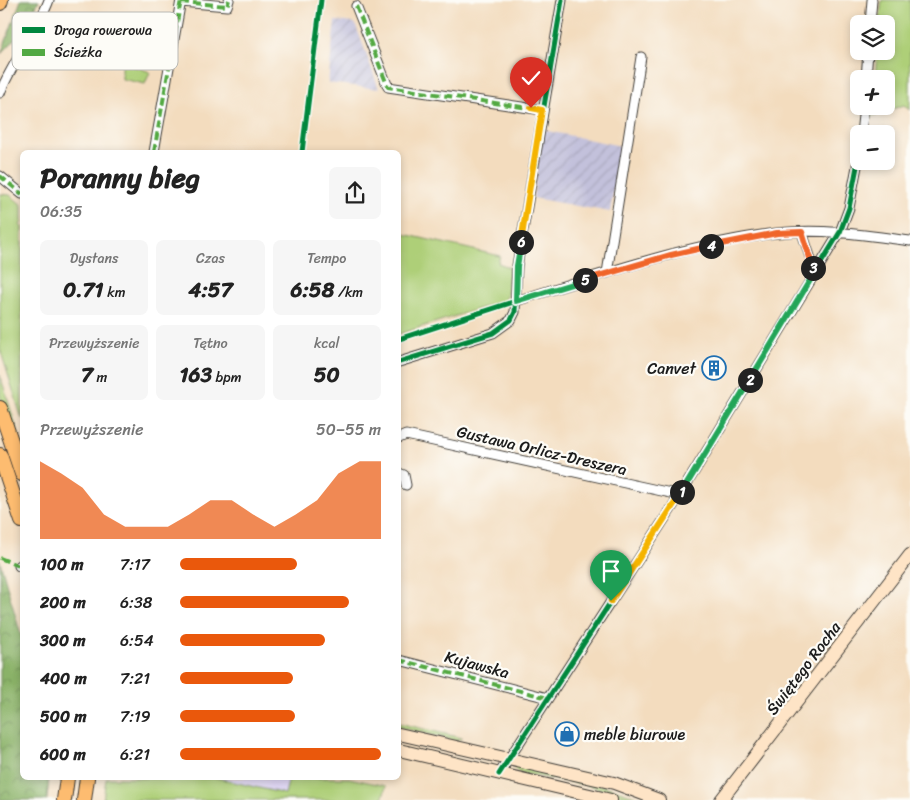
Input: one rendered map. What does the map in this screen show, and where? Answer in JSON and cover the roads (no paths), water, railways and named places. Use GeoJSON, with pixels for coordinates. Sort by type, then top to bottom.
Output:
{"type":"FeatureCollection","features":[{"type":"Feature","properties":{"kind":"main road"},"geometry":{"type":"LineString","coordinates":[[0,4],[1,0]]}},
{"type":"Feature","properties":{"kind":"main road"},"geometry":{"type":"LineString","coordinates":[[0,408],[20,468]]}},
{"type":"Feature","properties":{"kind":"main road"},"geometry":{"type":"LineString","coordinates":[[0,455],[20,515]]}},
{"type":"Feature","properties":{"kind":"main road","name":"Świętego Rocha"},"geometry":{"type":"LineString","coordinates":[[721,800],[910,555]]}},
{"type":"Feature","properties":{"kind":"main road"},"geometry":{"type":"LineString","coordinates":[[401,734],[614,783],[659,800]]}},
{"type":"Feature","properties":{"kind":"main road"},"geometry":{"type":"LineString","coordinates":[[401,750],[611,800]]}},
{"type":"Feature","properties":{"kind":"main road"},"geometry":{"type":"LineString","coordinates":[[64,800],[67,780]]}},
{"type":"Feature","properties":{"kind":"main road"},"geometry":{"type":"LineString","coordinates":[[84,800],[87,780]]}},
{"type":"Feature","properties":{"kind":"street"},"geometry":{"type":"LineString","coordinates":[[44,12],[49,0]]}},
{"type":"Feature","properties":{"kind":"street"},"geometry":{"type":"LineString","coordinates":[[178,18],[181,1],[227,6],[229,0]]}},
{"type":"Feature","properties":{"kind":"street"},"geometry":{"type":"LineString","coordinates":[[401,361],[500,330],[511,320],[515,312],[517,266],[562,0]]}},
{"type":"Feature","properties":{"kind":"street"},"geometry":{"type":"LineString","coordinates":[[871,15],[872,0]]}},
{"type":"Feature","properties":{"kind":"street"},"geometry":{"type":"LineString","coordinates":[[356,6],[388,87],[542,110]]}},
{"type":"Feature","properties":{"kind":"street"},"geometry":{"type":"LineString","coordinates":[[608,273],[641,57]]}},
{"type":"Feature","properties":{"kind":"street"},"geometry":{"type":"LineString","coordinates":[[0,93],[12,67]]}},
{"type":"Feature","properties":{"kind":"street"},"geometry":{"type":"LineString","coordinates":[[154,150],[169,70]]}},
{"type":"Feature","properties":{"kind":"street"},"geometry":{"type":"LineString","coordinates":[[499,774],[680,495],[840,232],[852,195],[856,170]]}},
{"type":"Feature","properties":{"kind":"street"},"geometry":{"type":"LineString","coordinates":[[0,176],[20,192]]}},
{"type":"Feature","properties":{"kind":"street"},"geometry":{"type":"LineString","coordinates":[[802,232],[815,272]]}},
{"type":"Feature","properties":{"kind":"street"},"geometry":{"type":"LineString","coordinates":[[516,301],[671,255],[777,233],[840,232],[910,241]]}},
{"type":"Feature","properties":{"kind":"street","name":"Gustawa Orlicz-Dreszera"},"geometry":{"type":"LineString","coordinates":[[401,437],[406,434],[680,495]]}},
{"type":"Feature","properties":{"kind":"street"},"geometry":{"type":"LineString","coordinates":[[401,474],[404,475],[406,485]]}},
{"type":"Feature","properties":{"kind":"street","name":"Kujawska"},"geometry":{"type":"LineString","coordinates":[[401,661],[548,698]]}},
{"type":"Feature","properties":{"kind":"place","name":"Canvet"},"geometry":{"type":"Point","coordinates":[714,368]}},
{"type":"Feature","properties":{"kind":"place","name":"meble biurowe"},"geometry":{"type":"Point","coordinates":[567,734]}}]}
